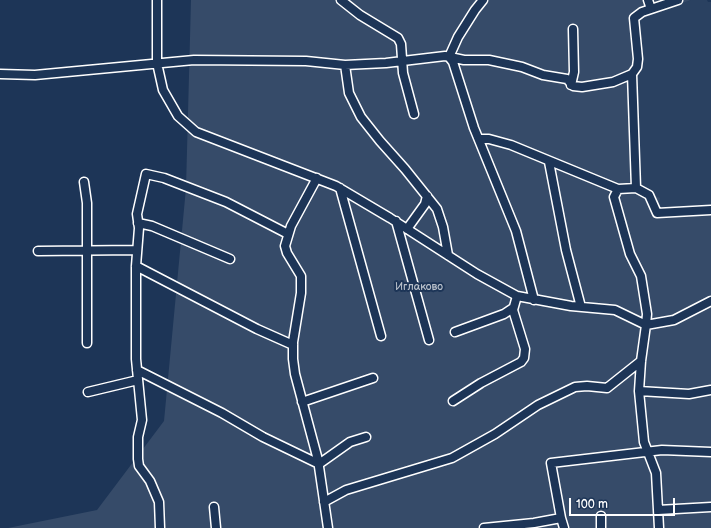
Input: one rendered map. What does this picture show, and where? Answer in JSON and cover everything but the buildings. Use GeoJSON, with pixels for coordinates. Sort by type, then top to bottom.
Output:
{"type":"FeatureCollection","features":[{"type":"Feature","properties":{"kind":"street"},"geometry":{"type":"LineString","coordinates":[[157,0],[158,63],[163,90],[178,116],[196,132],[340,188],[396,221],[477,274],[517,296],[581,307],[615,310],[646,325],[674,320],[711,301]]}},
{"type":"Feature","properties":{"kind":"street"},"geometry":{"type":"LineString","coordinates":[[341,0],[360,15],[398,38],[401,44],[406,85],[414,114]]}},
{"type":"Feature","properties":{"kind":"street"},"geometry":{"type":"LineString","coordinates":[[483,0],[474,10],[450,51],[449,57],[453,62],[479,139],[516,231],[534,300]]}},
{"type":"Feature","properties":{"kind":"street"},"geometry":{"type":"LineString","coordinates":[[648,0],[651,9]]}},
{"type":"Feature","properties":{"kind":"street"},"geometry":{"type":"LineString","coordinates":[[0,74],[35,75],[194,60],[306,61],[345,65],[402,61],[434,56],[489,60],[522,67],[543,75],[567,79],[572,85],[582,87],[613,82],[632,74],[637,67],[638,59],[634,18],[637,15],[651,9],[678,0]]}},
{"type":"Feature","properties":{"kind":"street"},"geometry":{"type":"LineString","coordinates":[[572,85],[574,72],[573,29]]}},
{"type":"Feature","properties":{"kind":"street"},"geometry":{"type":"LineString","coordinates":[[345,65],[349,93],[361,117],[437,209],[441,219],[448,255]]}},
{"type":"Feature","properties":{"kind":"street"},"geometry":{"type":"LineString","coordinates":[[632,74],[636,188]]}},
{"type":"Feature","properties":{"kind":"street"},"geometry":{"type":"LineString","coordinates":[[479,139],[489,139],[511,145],[549,162],[618,189],[636,188],[649,195],[657,213],[711,210]]}},
{"type":"Feature","properties":{"kind":"street"},"geometry":{"type":"LineString","coordinates":[[549,162],[558,216],[581,307]]}},
{"type":"Feature","properties":{"kind":"street"},"geometry":{"type":"LineString","coordinates":[[160,528],[159,502],[156,492],[139,466],[138,459],[138,437],[142,420],[137,370],[137,214],[146,174],[150,174],[226,202],[288,234]]}},
{"type":"Feature","properties":{"kind":"street"},"geometry":{"type":"LineString","coordinates":[[317,178],[288,234],[285,246],[287,253],[301,276],[302,284],[293,345],[295,374],[319,464],[326,527]]}},
{"type":"Feature","properties":{"kind":"street"},"geometry":{"type":"LineString","coordinates":[[84,182],[88,203],[87,343]]}},
{"type":"Feature","properties":{"kind":"street"},"geometry":{"type":"LineString","coordinates":[[340,188],[381,336]]}},
{"type":"Feature","properties":{"kind":"street"},"geometry":{"type":"LineString","coordinates":[[618,189],[614,197],[614,201],[630,254],[641,276],[647,314],[640,361],[639,391],[642,434],[656,473],[659,528]]}},
{"type":"Feature","properties":{"kind":"street"},"geometry":{"type":"LineString","coordinates":[[408,229],[425,204],[427,196]]}},
{"type":"Feature","properties":{"kind":"street"},"geometry":{"type":"LineString","coordinates":[[396,221],[429,340]]}},
{"type":"Feature","properties":{"kind":"street"},"geometry":{"type":"LineString","coordinates":[[138,223],[152,226],[230,259]]}},
{"type":"Feature","properties":{"kind":"street"},"geometry":{"type":"LineString","coordinates":[[38,251],[137,250]]}},
{"type":"Feature","properties":{"kind":"street"},"geometry":{"type":"LineString","coordinates":[[136,266],[257,329],[293,345]]}},
{"type":"Feature","properties":{"kind":"street"},"geometry":{"type":"LineString","coordinates":[[454,401],[481,383],[521,362],[524,358],[525,349],[513,308],[517,296]]}},
{"type":"Feature","properties":{"kind":"street"},"geometry":{"type":"LineString","coordinates":[[455,332],[504,314],[513,308]]}},
{"type":"Feature","properties":{"kind":"street"},"geometry":{"type":"LineString","coordinates":[[324,502],[346,490],[452,458],[495,434],[538,405],[575,387],[587,386],[607,388],[640,361]]}},
{"type":"Feature","properties":{"kind":"street"},"geometry":{"type":"LineString","coordinates":[[137,370],[222,413],[263,437],[319,464]]}},
{"type":"Feature","properties":{"kind":"street"},"geometry":{"type":"LineString","coordinates":[[302,402],[373,378]]}},
{"type":"Feature","properties":{"kind":"street"},"geometry":{"type":"LineString","coordinates":[[88,392],[138,380]]}},
{"type":"Feature","properties":{"kind":"street"},"geometry":{"type":"LineString","coordinates":[[639,391],[689,394],[711,390]]}},
{"type":"Feature","properties":{"kind":"street"},"geometry":{"type":"LineString","coordinates":[[319,464],[350,442],[366,437]]}},
{"type":"Feature","properties":{"kind":"street"},"geometry":{"type":"LineString","coordinates":[[564,528],[560,518],[551,463],[647,451],[678,450],[711,452]]}},
{"type":"Feature","properties":{"kind":"street"},"geometry":{"type":"LineString","coordinates":[[214,507],[216,528]]}},
{"type":"Feature","properties":{"kind":"street"},"geometry":{"type":"LineString","coordinates":[[658,510],[711,507]]}},
{"type":"Feature","properties":{"kind":"street"},"geometry":{"type":"LineString","coordinates":[[601,516],[601,528]]}},
{"type":"Feature","properties":{"kind":"street"},"geometry":{"type":"LineString","coordinates":[[484,528],[534,523],[560,518]]}},
{"type":"Feature","properties":{"kind":"shaded area"},"geometry":{"type":"Polygon","coordinates":[[[691,0],[707,0],[708,2],[711,2],[711,209],[658,211],[640,190],[634,78],[636,21],[691,0]]]}},
{"type":"Feature","properties":{"kind":"green space","name":"Иглаково"},"geometry":{"type":"Polygon","coordinates":[[[191,0],[691,0],[637,21],[642,70],[634,78],[640,190],[660,198],[658,211],[711,209],[711,528],[8,528],[97,510],[164,421],[186,188],[191,0]]]}}]}
